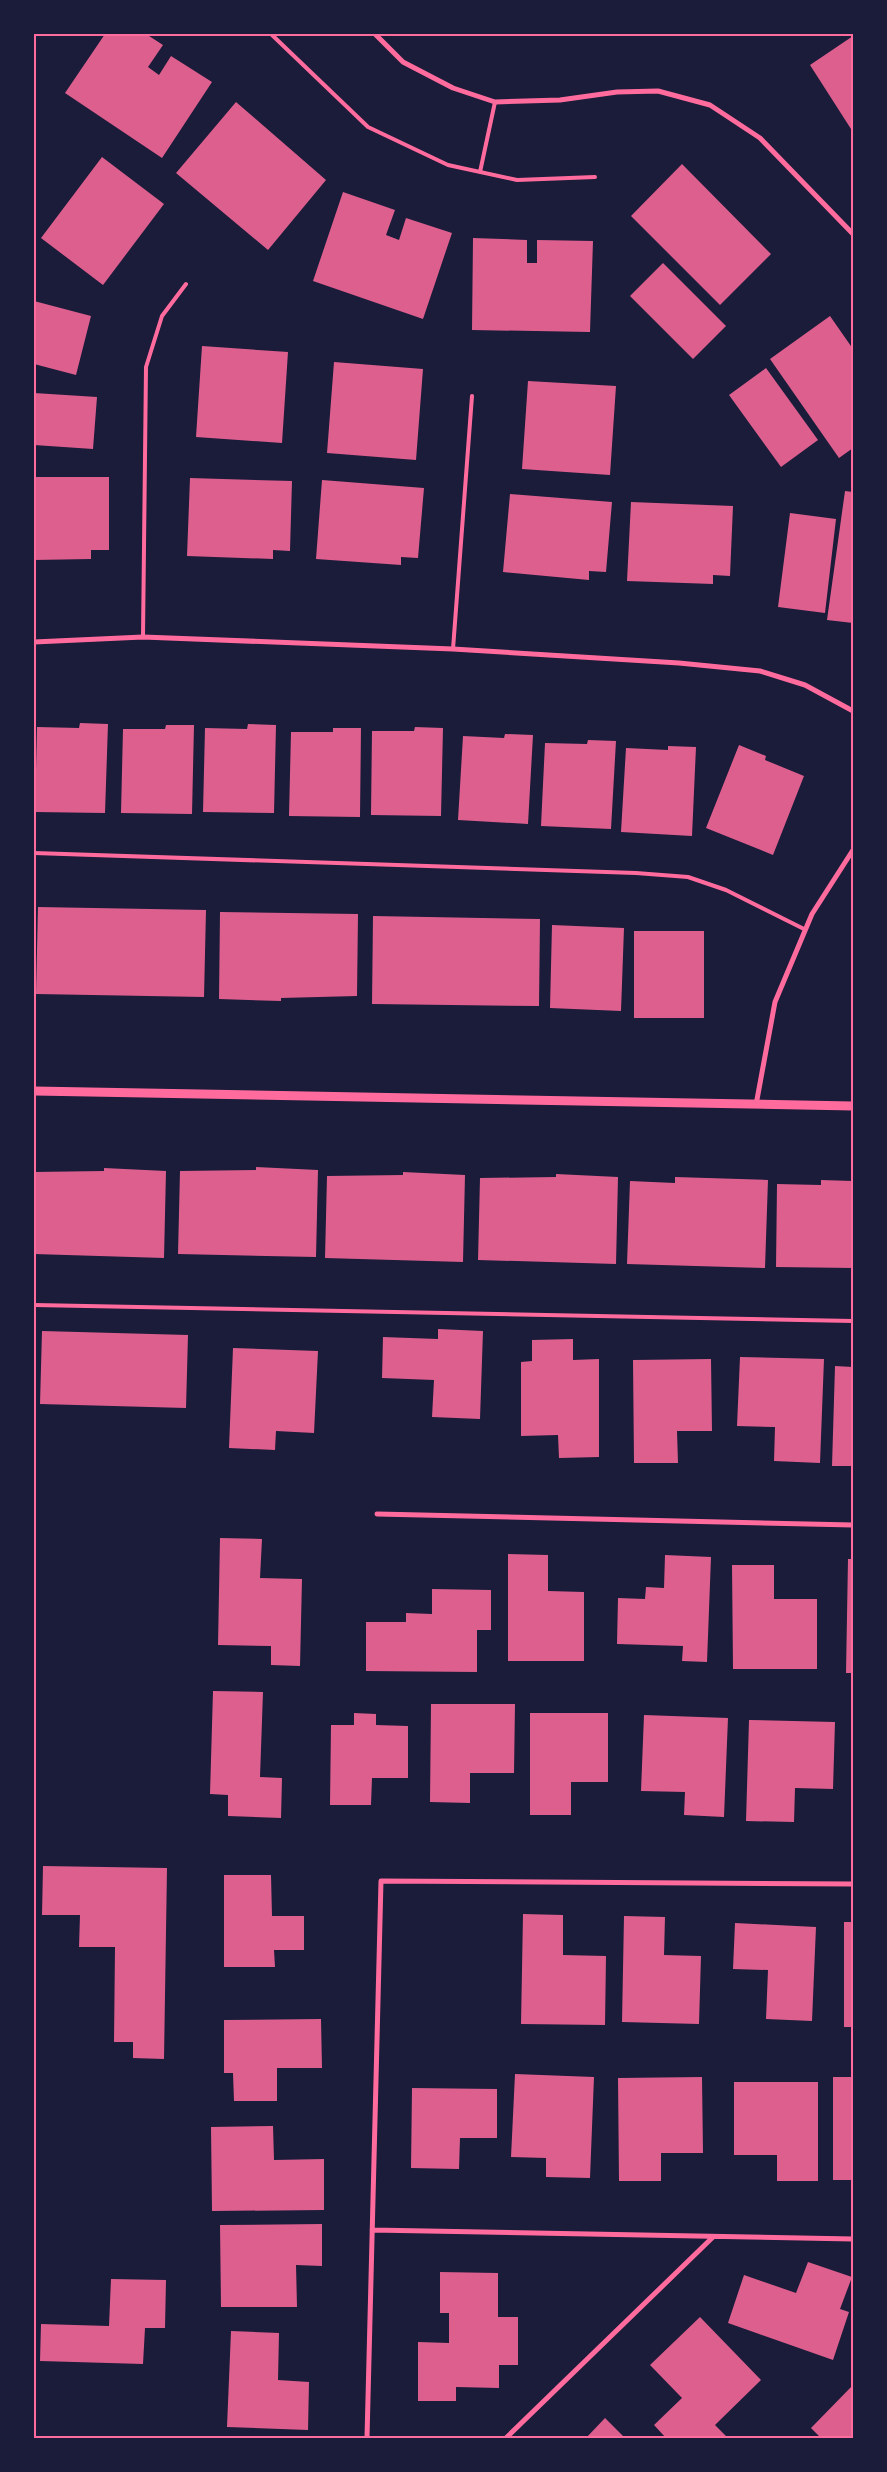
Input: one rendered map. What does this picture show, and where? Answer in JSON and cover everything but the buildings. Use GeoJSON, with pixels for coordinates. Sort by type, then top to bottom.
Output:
{"type":"FeatureCollection","features":[{"type":"Feature","properties":{"kind":"street"},"geometry":{"type":"LineString","coordinates":[[375,34],[403,62],[453,88],[495,102],[560,100],[616,92],[658,91],[710,105],[760,138],[853,234]]}},
{"type":"Feature","properties":{"kind":"street"},"geometry":{"type":"LineString","coordinates":[[34,642],[142,637],[453,648],[679,663],[760,671],[805,685],[853,710]]}},
{"type":"Feature","properties":{"kind":"street"},"geometry":{"type":"LineString","coordinates":[[756,1105],[775,1002],[804,929],[853,850]]}},
{"type":"Feature","properties":{"kind":"street"},"geometry":{"type":"LineString","coordinates":[[34,1091],[853,1106]]}},
{"type":"Feature","properties":{"kind":"street"},"geometry":{"type":"LineString","coordinates":[[377,1514],[853,1525]]}},
{"type":"Feature","properties":{"kind":"street"},"geometry":{"type":"LineString","coordinates":[[367,2438],[381,1881],[853,1884]]}},
{"type":"Feature","properties":{"kind":"street"},"geometry":{"type":"LineString","coordinates":[[372,2230],[853,2238]]}},
{"type":"Feature","properties":{"kind":"street"},"geometry":{"type":"LineString","coordinates":[[506,2438],[713,2237]]}},
{"type":"Feature","properties":{"kind":"lane"},"geometry":{"type":"LineString","coordinates":[[271,34],[368,127],[448,165],[517,180],[595,177]]}},
{"type":"Feature","properties":{"kind":"lane"},"geometry":{"type":"LineString","coordinates":[[480,172],[495,102]]}},
{"type":"Feature","properties":{"kind":"lane"},"geometry":{"type":"LineString","coordinates":[[142,637],[146,367],[162,316],[186,284]]}},
{"type":"Feature","properties":{"kind":"lane"},"geometry":{"type":"LineString","coordinates":[[453,648],[472,396]]}},
{"type":"Feature","properties":{"kind":"lane"},"geometry":{"type":"LineString","coordinates":[[34,853],[636,873],[688,877],[726,890],[804,929]]}},
{"type":"Feature","properties":{"kind":"lane"},"geometry":{"type":"LineString","coordinates":[[34,1305],[853,1321]]}}]}
